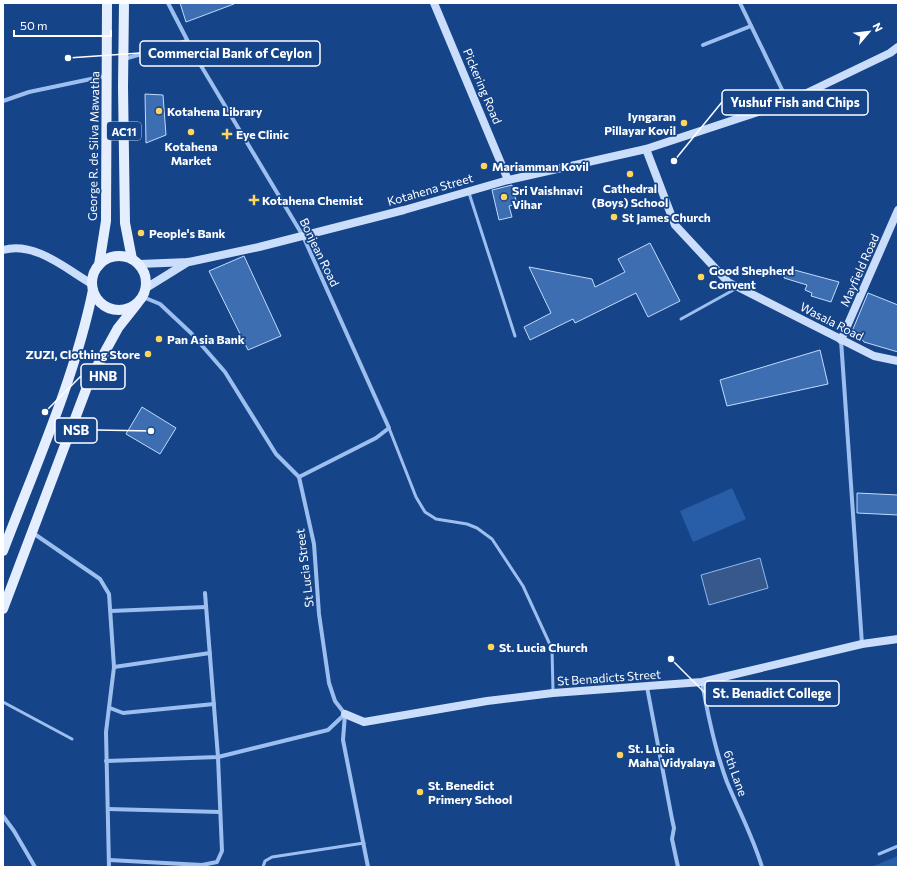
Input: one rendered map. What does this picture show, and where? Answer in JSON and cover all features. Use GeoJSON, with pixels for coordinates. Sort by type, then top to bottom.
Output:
{"type":"FeatureCollection","features":[{"type":"Feature","properties":{"kind":"main road","name":"George R. de Silva Mawatha"},"geometry":{"type":"LineString","coordinates":[[99,264],[106,221],[107,3]]}},
{"type":"Feature","properties":{"kind":"main road","name":"AC11"},"geometry":{"type":"LineString","coordinates":[[124,3],[123,60],[126,223],[135,262]]}},
{"type":"Feature","properties":{"kind":"main road"},"geometry":{"type":"LineString","coordinates":[[3,551],[70,374],[88,314],[93,277],[99,264],[114,256],[123,256],[135,262],[146,280],[142,296],[118,328],[90,379],[3,609]]}},
{"type":"Feature","properties":{"kind":"main road"},"geometry":{"type":"LineString","coordinates":[[92,287],[97,298],[103,305],[111,310],[120,311],[129,309],[142,296]]}},
{"type":"Feature","properties":{"kind":"street","name":"Bonjean Road"},"geometry":{"type":"LineString","coordinates":[[168,3],[187,41],[304,236],[389,428]]}},
{"type":"Feature","properties":{"kind":"street","name":"Pickering Road"},"geometry":{"type":"LineString","coordinates":[[434,3],[508,180]]}},
{"type":"Feature","properties":{"kind":"street"},"geometry":{"type":"LineString","coordinates":[[740,3],[788,102]]}},
{"type":"Feature","properties":{"kind":"street"},"geometry":{"type":"LineString","coordinates":[[703,45],[751,26]]}},
{"type":"Feature","properties":{"kind":"street"},"geometry":{"type":"LineString","coordinates":[[123,60],[187,41]]}},
{"type":"Feature","properties":{"kind":"street","name":"Kotahena Street"},"geometry":{"type":"LineString","coordinates":[[135,262],[189,262],[304,236],[508,180],[646,149],[788,102],[890,53],[898,47]]}},
{"type":"Feature","properties":{"kind":"street"},"geometry":{"type":"LineString","coordinates":[[3,101],[29,92],[107,75]]}},
{"type":"Feature","properties":{"kind":"street","name":"Wasala Road"},"geometry":{"type":"LineString","coordinates":[[646,149],[675,225],[728,282],[874,356],[898,361]]}},
{"type":"Feature","properties":{"kind":"street","name":"Mayfield Road"},"geometry":{"type":"LineString","coordinates":[[841,340],[898,210]]}},
{"type":"Feature","properties":{"kind":"street"},"geometry":{"type":"LineString","coordinates":[[3,250],[12,247],[33,250],[92,287]]}},
{"type":"Feature","properties":{"kind":"street","name":"Kotahena Street"},"geometry":{"type":"LineString","coordinates":[[142,296],[189,262]]}},
{"type":"Feature","properties":{"kind":"street"},"geometry":{"type":"LineString","coordinates":[[142,296],[160,304],[191,333],[225,372],[276,454],[299,477],[376,438],[389,428]]}},
{"type":"Feature","properties":{"kind":"street"},"geometry":{"type":"LineString","coordinates":[[841,340],[862,644]]}},
{"type":"Feature","properties":{"kind":"street","name":"St Lucia Street"},"geometry":{"type":"LineString","coordinates":[[299,477],[314,544],[319,614],[329,683],[335,700],[345,714]]}},
{"type":"Feature","properties":{"kind":"street"},"geometry":{"type":"LineString","coordinates":[[33,533],[100,579],[109,594],[114,668],[106,732],[110,867]]}},
{"type":"Feature","properties":{"kind":"street"},"geometry":{"type":"LineString","coordinates":[[109,860],[202,865],[217,862],[222,851],[218,757],[205,593]]}},
{"type":"Feature","properties":{"kind":"street"},"geometry":{"type":"LineString","coordinates":[[111,611],[206,607]]}},
{"type":"Feature","properties":{"kind":"street","name":"St Benadicts Street"},"geometry":{"type":"LineString","coordinates":[[345,714],[364,722],[487,701],[553,693],[702,682],[862,644],[898,639]]}},
{"type":"Feature","properties":{"kind":"street"},"geometry":{"type":"LineString","coordinates":[[114,668],[210,653]]}},
{"type":"Feature","properties":{"kind":"street","name":"6th Lane"},"geometry":{"type":"LineString","coordinates":[[702,682],[712,734],[727,782],[755,843],[762,867]]}},
{"type":"Feature","properties":{"kind":"street"},"geometry":{"type":"LineString","coordinates":[[647,687],[674,828],[672,839],[678,867]]}},
{"type":"Feature","properties":{"kind":"street"},"geometry":{"type":"LineString","coordinates":[[110,708],[123,713],[214,704]]}},
{"type":"Feature","properties":{"kind":"street"},"geometry":{"type":"LineString","coordinates":[[106,761],[218,757],[328,730],[345,714]]}},
{"type":"Feature","properties":{"kind":"street"},"geometry":{"type":"LineString","coordinates":[[345,714],[343,740],[368,867]]}},
{"type":"Feature","properties":{"kind":"street"},"geometry":{"type":"LineString","coordinates":[[108,809],[220,812]]}},
{"type":"Feature","properties":{"kind":"street"},"geometry":{"type":"LineString","coordinates":[[3,816],[14,831],[35,867]]}},
{"type":"Feature","properties":{"kind":"lane"},"geometry":{"type":"LineString","coordinates":[[468,191],[515,336]]}},
{"type":"Feature","properties":{"kind":"lane"},"geometry":{"type":"LineString","coordinates":[[681,319],[738,287]]}},
{"type":"Feature","properties":{"kind":"lane"},"geometry":{"type":"LineString","coordinates":[[389,428],[416,497],[425,512],[436,519],[467,524],[477,528],[492,539],[523,586],[552,649],[553,693]]}},
{"type":"Feature","properties":{"kind":"lane"},"geometry":{"type":"LineString","coordinates":[[3,702],[72,739]]}},
{"type":"Feature","properties":{"kind":"lane"},"geometry":{"type":"LineString","coordinates":[[263,867],[265,861],[272,857],[364,843]]}},
{"type":"Feature","properties":{"kind":"lane"},"geometry":{"type":"LineString","coordinates":[[879,854],[898,846]]}},
{"type":"Feature","properties":{"kind":"shaded area"},"geometry":{"type":"Polygon","coordinates":[[[732,488],[746,519],[693,542],[680,511],[732,488]]]}},
{"type":"Feature","properties":{"kind":"shaded area"},"geometry":{"type":"Polygon","coordinates":[[[760,558],[768,588],[709,605],[701,575],[760,558]]]}},
{"type":"Feature","properties":{"kind":"shaded area"},"geometry":{"type":"Polygon","coordinates":[[[898,856],[898,867],[871,867],[898,856]]]}},
{"type":"Feature","properties":{"kind":"building"},"geometry":{"type":"Polygon","coordinates":[[[180,3],[234,3],[234,4],[186,22],[180,3]]]}},
{"type":"Feature","properties":{"kind":"building"},"geometry":{"type":"Polygon","coordinates":[[[145,94],[163,95],[166,135],[146,143],[145,94]]]}},
{"type":"Feature","properties":{"kind":"building","name":"Sri Vaishnavi Vihar"},"geometry":{"type":"Polygon","coordinates":[[[512,185],[517,204],[509,206],[512,217],[499,220],[492,190],[512,185]]]}},
{"type":"Feature","properties":{"kind":"building"},"geometry":{"type":"Polygon","coordinates":[[[650,243],[680,301],[648,317],[636,293],[575,323],[573,319],[530,340],[524,327],[551,313],[529,267],[592,279],[595,287],[625,272],[618,259],[650,243]]]}},
{"type":"Feature","properties":{"kind":"building"},"geometry":{"type":"Polygon","coordinates":[[[244,256],[281,336],[248,350],[209,271],[244,256]]]}},
{"type":"Feature","properties":{"kind":"building"},"geometry":{"type":"Polygon","coordinates":[[[787,268],[839,282],[831,302],[811,296],[812,293],[805,290],[807,285],[784,278],[787,268]]]}},
{"type":"Feature","properties":{"kind":"building"},"geometry":{"type":"Polygon","coordinates":[[[868,293],[898,305],[898,352],[864,342],[853,329],[868,293]]]}},
{"type":"Feature","properties":{"kind":"building"},"geometry":{"type":"Polygon","coordinates":[[[820,350],[828,384],[727,406],[720,380],[820,350]]]}},
{"type":"Feature","properties":{"kind":"building"},"geometry":{"type":"Polygon","coordinates":[[[142,407],[176,428],[160,454],[126,434],[142,407]]]}},
{"type":"Feature","properties":{"kind":"building"},"geometry":{"type":"Polygon","coordinates":[[[857,493],[898,495],[898,515],[857,513],[857,493]]]}},
{"type":"Feature","properties":{"kind":"place","name":"Commercial Bank of Ceylon"},"geometry":{"type":"Point","coordinates":[68,58]}},
{"type":"Feature","properties":{"kind":"place","name":"Kotahena Library"},"geometry":{"type":"Point","coordinates":[159,111]}},
{"type":"Feature","properties":{"kind":"place","name":"Iyngaran Pillayar Kovil"},"geometry":{"type":"Point","coordinates":[684,123]}},
{"type":"Feature","properties":{"kind":"place","name":"Kotahena Market"},"geometry":{"type":"Point","coordinates":[191,132]}},
{"type":"Feature","properties":{"kind":"place","name":"Eye Clinic"},"geometry":{"type":"Point","coordinates":[227,134]}},
{"type":"Feature","properties":{"kind":"place","name":"Yushuf Fish and Chips"},"geometry":{"type":"Point","coordinates":[674,161]}},
{"type":"Feature","properties":{"kind":"place","name":"Mariamman Kovil"},"geometry":{"type":"Point","coordinates":[484,166]}},
{"type":"Feature","properties":{"kind":"place","name":"Cathedral (Boys) School"},"geometry":{"type":"Point","coordinates":[630,174]}},
{"type":"Feature","properties":{"kind":"place","name":"Sri Vaishnavi Vihar"},"geometry":{"type":"Point","coordinates":[504,197]}},
{"type":"Feature","properties":{"kind":"place","name":"Kotahena Chemist"},"geometry":{"type":"Point","coordinates":[254,200]}},
{"type":"Feature","properties":{"kind":"place","name":"St James Church"},"geometry":{"type":"Point","coordinates":[614,217]}},
{"type":"Feature","properties":{"kind":"place","name":"People's Bank"},"geometry":{"type":"Point","coordinates":[141,233]}},
{"type":"Feature","properties":{"kind":"place","name":"Good Shepherd Convent"},"geometry":{"type":"Point","coordinates":[701,277]}},
{"type":"Feature","properties":{"kind":"place","name":"Pan Asia Bank"},"geometry":{"type":"Point","coordinates":[159,339]}},
{"type":"Feature","properties":{"kind":"place","name":"ZUZI, Clothing Store"},"geometry":{"type":"Point","coordinates":[148,354]}},
{"type":"Feature","properties":{"kind":"place","name":"HNB"},"geometry":{"type":"Point","coordinates":[45,412]}},
{"type":"Feature","properties":{"kind":"place","name":"NSB"},"geometry":{"type":"Point","coordinates":[151,431]}},
{"type":"Feature","properties":{"kind":"place","name":"St. Lucia Church"},"geometry":{"type":"Point","coordinates":[491,647]}},
{"type":"Feature","properties":{"kind":"place","name":"St. Benadict College"},"geometry":{"type":"Point","coordinates":[671,659]}},
{"type":"Feature","properties":{"kind":"place","name":"St. Lucia Maha Vidyalaya"},"geometry":{"type":"Point","coordinates":[620,755]}},
{"type":"Feature","properties":{"kind":"place","name":"St. Benedict Primery School"},"geometry":{"type":"Point","coordinates":[420,792]}}]}
